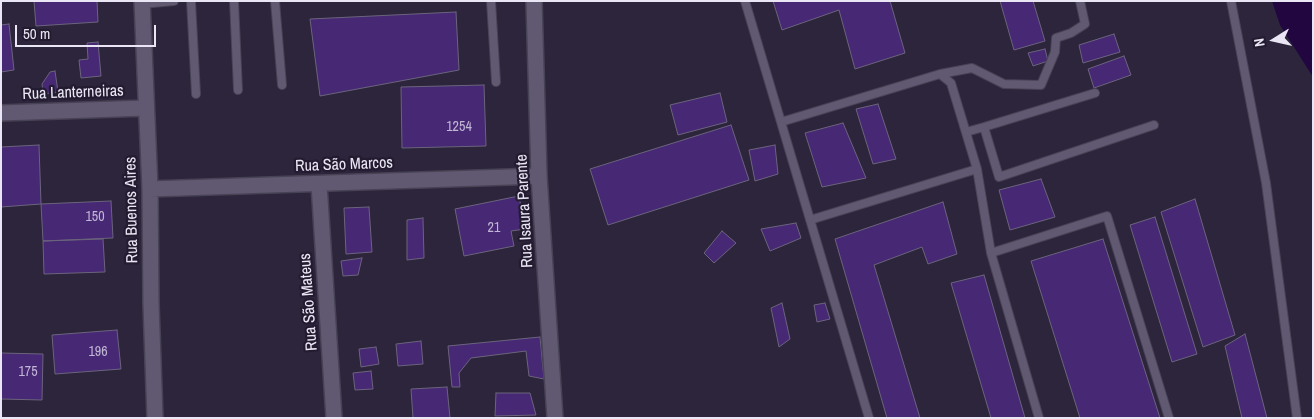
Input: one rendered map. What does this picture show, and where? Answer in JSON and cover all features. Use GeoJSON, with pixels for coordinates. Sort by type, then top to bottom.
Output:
{"type":"FeatureCollection","features":[{"type":"Feature","properties":{"kind":"street","name":"Rua Isaura Parente"},"geometry":{"type":"LineString","coordinates":[[534,1],[539,176],[555,418]]}},
{"type":"Feature","properties":{"kind":"street","name":"Rua Buenos Aires"},"geometry":{"type":"LineString","coordinates":[[142,2],[150,189],[151,304],[155,418]]}},
{"type":"Feature","properties":{"kind":"street","name":"Rua Lanterneiras"},"geometry":{"type":"LineString","coordinates":[[1,113],[146,108]]}},
{"type":"Feature","properties":{"kind":"street","name":"Rua São Marcos"},"geometry":{"type":"LineString","coordinates":[[150,189],[539,176]]}},
{"type":"Feature","properties":{"kind":"street","name":"Rua São Mateus"},"geometry":{"type":"LineString","coordinates":[[319,184],[334,418]]}},
{"type":"Feature","properties":{"kind":"lane"},"geometry":{"type":"LineString","coordinates":[[142,2],[174,1]]}},
{"type":"Feature","properties":{"kind":"lane"},"geometry":{"type":"LineString","coordinates":[[191,1],[196,94]]}},
{"type":"Feature","properties":{"kind":"lane"},"geometry":{"type":"LineString","coordinates":[[234,1],[238,90]]}},
{"type":"Feature","properties":{"kind":"lane"},"geometry":{"type":"LineString","coordinates":[[275,1],[282,85]]}},
{"type":"Feature","properties":{"kind":"lane"},"geometry":{"type":"LineString","coordinates":[[491,1],[496,82]]}},
{"type":"Feature","properties":{"kind":"lane"},"geometry":{"type":"LineString","coordinates":[[746,1],[869,418]]}},
{"type":"Feature","properties":{"kind":"lane"},"geometry":{"type":"LineString","coordinates":[[782,122],[940,74],[972,68],[1004,84],[1041,85],[1055,52],[1056,38],[1071,33],[1085,24],[1080,1]]}},
{"type":"Feature","properties":{"kind":"lane"},"geometry":{"type":"LineString","coordinates":[[1230,1],[1266,183],[1297,418]]}},
{"type":"Feature","properties":{"kind":"lane"},"geometry":{"type":"LineString","coordinates":[[940,74],[950,83],[977,169],[991,253],[1039,418]]}},
{"type":"Feature","properties":{"kind":"lane"},"geometry":{"type":"LineString","coordinates":[[966,132],[1095,93]]}},
{"type":"Feature","properties":{"kind":"lane"},"geometry":{"type":"LineString","coordinates":[[984,127],[999,176],[1154,125]]}},
{"type":"Feature","properties":{"kind":"lane"},"geometry":{"type":"LineString","coordinates":[[810,220],[977,169]]}},
{"type":"Feature","properties":{"kind":"lane"},"geometry":{"type":"LineString","coordinates":[[991,253],[1107,216],[1169,418]]}},
{"type":"Feature","properties":{"kind":"shaded area"},"geometry":{"type":"Polygon","coordinates":[[[1272,1],[1313,1],[1313,77],[1280,25],[1272,1]]]}},
{"type":"Feature","properties":{"kind":"building"},"geometry":{"type":"Polygon","coordinates":[[[34,1],[97,1],[98,22],[36,26],[34,1]]]}},
{"type":"Feature","properties":{"kind":"building"},"geometry":{"type":"Polygon","coordinates":[[[773,1],[890,1],[905,53],[855,69],[839,10],[782,30],[773,1]]]}},
{"type":"Feature","properties":{"kind":"building"},"geometry":{"type":"Polygon","coordinates":[[[1000,1],[1033,1],[1045,41],[1014,50],[1000,1]]]}},
{"type":"Feature","properties":{"kind":"building"},"geometry":{"type":"Polygon","coordinates":[[[456,12],[459,70],[320,96],[310,19],[456,12]]]}},
{"type":"Feature","properties":{"kind":"building"},"geometry":{"type":"Polygon","coordinates":[[[9,24],[14,70],[1,72],[1,25],[9,24]]]}},
{"type":"Feature","properties":{"kind":"building"},"geometry":{"type":"Polygon","coordinates":[[[1114,34],[1120,52],[1083,63],[1079,45],[1114,34]]]}},
{"type":"Feature","properties":{"kind":"building"},"geometry":{"type":"Polygon","coordinates":[[[98,42],[101,76],[81,78],[79,60],[88,59],[87,43],[98,42]]]}},
{"type":"Feature","properties":{"kind":"building"},"geometry":{"type":"Polygon","coordinates":[[[1045,49],[1048,61],[1033,66],[1028,53],[1045,49]]]}},
{"type":"Feature","properties":{"kind":"building"},"geometry":{"type":"Polygon","coordinates":[[[1124,56],[1131,75],[1094,88],[1088,69],[1124,56]]]}},
{"type":"Feature","properties":{"kind":"building"},"geometry":{"type":"Polygon","coordinates":[[[55,71],[58,92],[43,94],[42,84],[50,72],[55,71]]]}},
{"type":"Feature","properties":{"kind":"building"},"geometry":{"type":"Polygon","coordinates":[[[484,85],[486,146],[402,148],[401,87],[484,85]]]}},
{"type":"Feature","properties":{"kind":"building"},"geometry":{"type":"Polygon","coordinates":[[[720,93],[727,122],[678,135],[670,105],[720,93]]]}},
{"type":"Feature","properties":{"kind":"building"},"geometry":{"type":"Polygon","coordinates":[[[878,104],[896,159],[873,164],[856,109],[878,104]]]}},
{"type":"Feature","properties":{"kind":"building"},"geometry":{"type":"Polygon","coordinates":[[[843,123],[866,178],[822,187],[805,133],[843,123]]]}},
{"type":"Feature","properties":{"kind":"building"},"geometry":{"type":"Polygon","coordinates":[[[731,125],[749,180],[608,225],[590,169],[731,125]]]}},
{"type":"Feature","properties":{"kind":"building"},"geometry":{"type":"Polygon","coordinates":[[[39,145],[41,204],[1,207],[1,147],[39,145]]]}},
{"type":"Feature","properties":{"kind":"building"},"geometry":{"type":"Polygon","coordinates":[[[775,145],[778,174],[755,181],[749,150],[775,145]]]}},
{"type":"Feature","properties":{"kind":"building"},"geometry":{"type":"Polygon","coordinates":[[[1041,179],[1055,217],[1010,230],[999,190],[1041,179]]]}},
{"type":"Feature","properties":{"kind":"building"},"geometry":{"type":"Polygon","coordinates":[[[519,196],[525,229],[511,231],[514,246],[464,256],[455,209],[519,196]]]}},
{"type":"Feature","properties":{"kind":"building"},"geometry":{"type":"Polygon","coordinates":[[[1195,199],[1235,335],[1203,347],[1161,212],[1195,199]]]}},
{"type":"Feature","properties":{"kind":"building"},"geometry":{"type":"Polygon","coordinates":[[[111,201],[113,238],[43,241],[41,204],[111,201]]]}},
{"type":"Feature","properties":{"kind":"building"},"geometry":{"type":"Polygon","coordinates":[[[943,202],[957,254],[928,264],[922,247],[874,265],[920,418],[887,418],[835,239],[943,202]]]}},
{"type":"Feature","properties":{"kind":"building"},"geometry":{"type":"Polygon","coordinates":[[[369,207],[372,252],[346,254],[344,208],[369,207]]]}},
{"type":"Feature","properties":{"kind":"building"},"geometry":{"type":"Polygon","coordinates":[[[1155,217],[1197,354],[1172,362],[1130,225],[1155,217]]]}},
{"type":"Feature","properties":{"kind":"building"},"geometry":{"type":"Polygon","coordinates":[[[423,218],[424,258],[407,260],[407,220],[423,218]]]}},
{"type":"Feature","properties":{"kind":"building"},"geometry":{"type":"Polygon","coordinates":[[[796,223],[801,238],[770,251],[761,229],[796,223]]]}},
{"type":"Feature","properties":{"kind":"building"},"geometry":{"type":"Polygon","coordinates":[[[722,231],[736,243],[714,263],[704,253],[722,231]]]}},
{"type":"Feature","properties":{"kind":"building"},"geometry":{"type":"Polygon","coordinates":[[[103,239],[105,272],[44,274],[43,241],[103,239]]]}},
{"type":"Feature","properties":{"kind":"building"},"geometry":{"type":"Polygon","coordinates":[[[1103,239],[1160,418],[1080,418],[1031,261],[1103,239]]]}},
{"type":"Feature","properties":{"kind":"building"},"geometry":{"type":"Polygon","coordinates":[[[362,258],[358,275],[343,276],[341,261],[362,258]]]}},
{"type":"Feature","properties":{"kind":"building"},"geometry":{"type":"Polygon","coordinates":[[[984,275],[1025,418],[991,418],[951,283],[984,275]]]}},
{"type":"Feature","properties":{"kind":"building"},"geometry":{"type":"Polygon","coordinates":[[[782,303],[790,339],[779,347],[771,308],[782,303]]]}},
{"type":"Feature","properties":{"kind":"building"},"geometry":{"type":"Polygon","coordinates":[[[825,303],[830,319],[817,322],[814,305],[825,303]]]}},
{"type":"Feature","properties":{"kind":"building"},"geometry":{"type":"Polygon","coordinates":[[[117,330],[121,369],[55,374],[52,335],[117,330]]]}},
{"type":"Feature","properties":{"kind":"building"},"geometry":{"type":"Polygon","coordinates":[[[1245,334],[1267,418],[1242,418],[1225,346],[1245,334]]]}},
{"type":"Feature","properties":{"kind":"building"},"geometry":{"type":"Polygon","coordinates":[[[540,337],[544,379],[529,376],[526,351],[471,358],[459,373],[460,387],[452,387],[448,346],[540,337]]]}},
{"type":"Feature","properties":{"kind":"building"},"geometry":{"type":"Polygon","coordinates":[[[421,341],[423,364],[398,366],[396,344],[421,341]]]}},
{"type":"Feature","properties":{"kind":"building"},"geometry":{"type":"Polygon","coordinates":[[[376,347],[379,364],[361,367],[359,349],[376,347]]]}},
{"type":"Feature","properties":{"kind":"building"},"geometry":{"type":"Polygon","coordinates":[[[1,353],[43,354],[42,400],[1,399],[1,353]]]}},
{"type":"Feature","properties":{"kind":"building"},"geometry":{"type":"Polygon","coordinates":[[[371,371],[373,389],[355,390],[353,373],[371,371]]]}},
{"type":"Feature","properties":{"kind":"building"},"geometry":{"type":"Polygon","coordinates":[[[447,387],[450,418],[413,418],[411,389],[447,387]]]}},
{"type":"Feature","properties":{"kind":"building"},"geometry":{"type":"Polygon","coordinates":[[[496,393],[530,393],[536,415],[495,416],[496,393]]]}}]}
